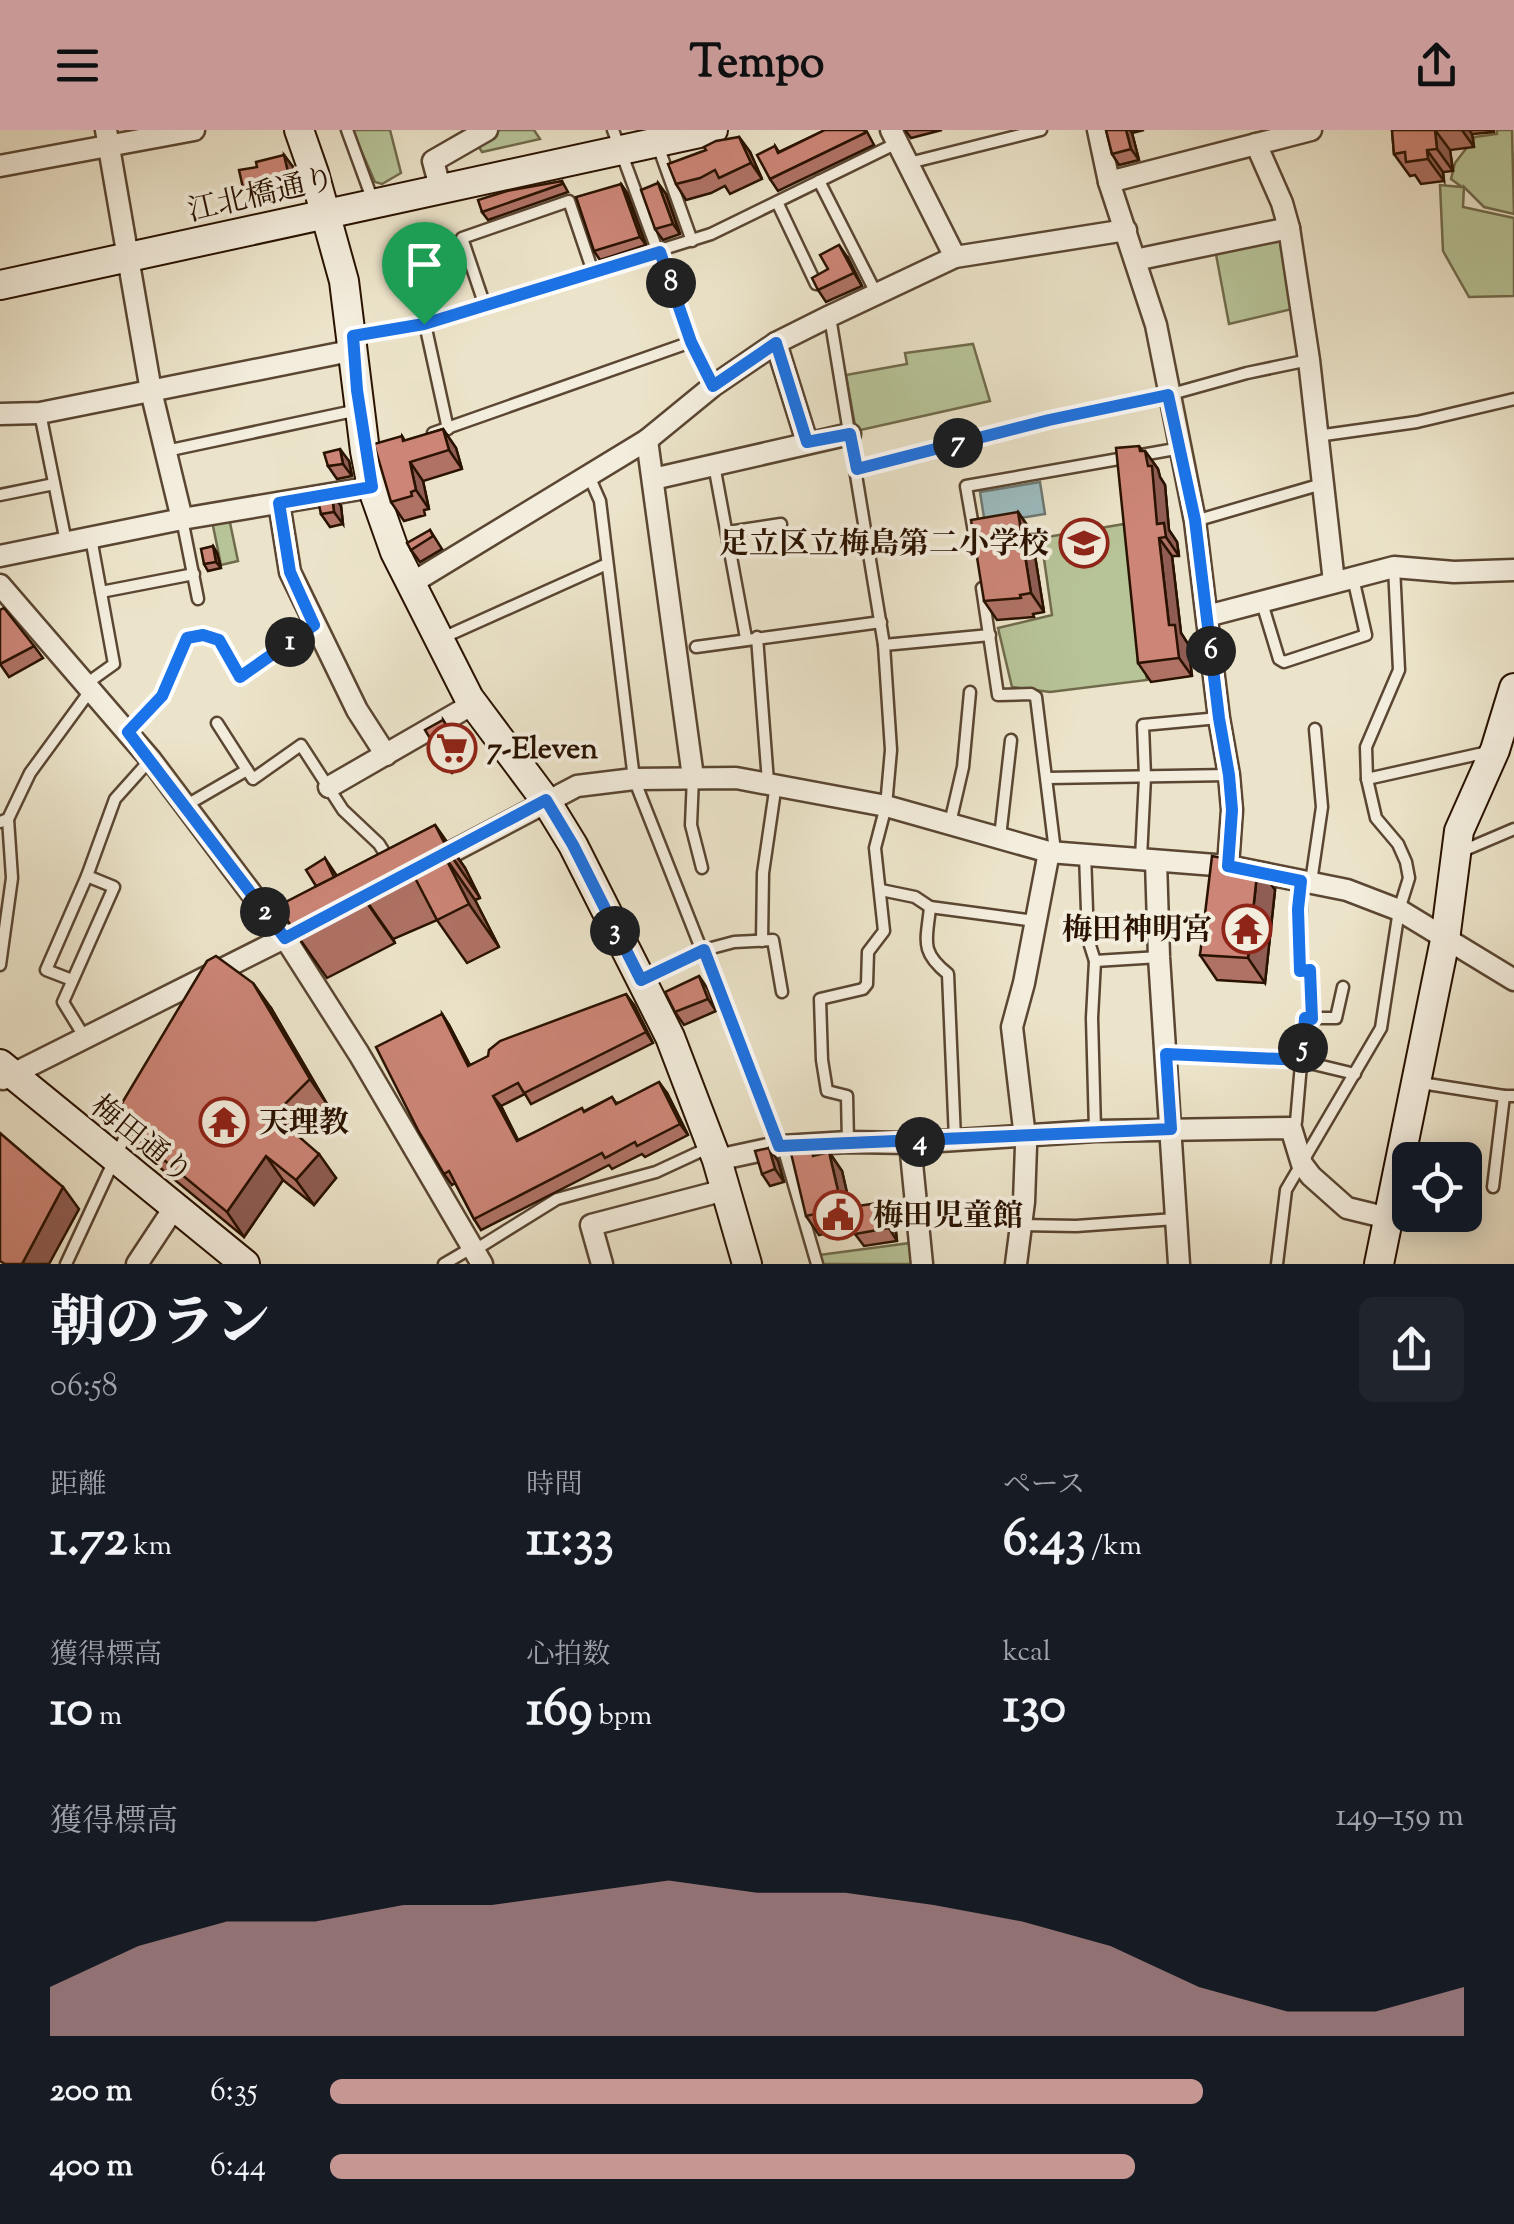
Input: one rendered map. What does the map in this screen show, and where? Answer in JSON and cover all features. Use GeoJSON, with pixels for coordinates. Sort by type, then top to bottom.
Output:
{"type":"FeatureCollection","features":[{"type":"Feature","properties":{"kind":"street"},"geometry":{"type":"LineString","coordinates":[[0,166],[108,138],[194,130]]}},
{"type":"Feature","properties":{"kind":"street"},"geometry":{"type":"LineString","coordinates":[[299,130],[344,281],[360,410],[370,450],[372,487],[395,552],[473,704],[546,800],[573,845],[670,1038],[714,1153],[747,1264]]}},
{"type":"Feature","properties":{"kind":"street","name":"江北橋通り"},"geometry":{"type":"LineString","coordinates":[[0,285],[440,188],[616,140],[713,130]]}},
{"type":"Feature","properties":{"kind":"street"},"geometry":{"type":"LineString","coordinates":[[1098,130],[1109,182],[1156,325],[1195,520],[1229,775],[1232,810],[1228,866]]}},
{"type":"Feature","properties":{"kind":"street"},"geometry":{"type":"LineString","coordinates":[[1109,182],[1311,130]]}},
{"type":"Feature","properties":{"kind":"street"},"geometry":{"type":"LineString","coordinates":[[440,188],[434,161],[484,131]]}},
{"type":"Feature","properties":{"kind":"street"},"geometry":{"type":"LineString","coordinates":[[894,136],[955,256]]}},
{"type":"Feature","properties":{"kind":"street"},"geometry":{"type":"LineString","coordinates":[[108,138],[150,391],[182,518]]}},
{"type":"Feature","properties":{"kind":"street"},"geometry":{"type":"LineString","coordinates":[[1256,144],[1282,203],[1288,228],[1322,484],[1343,580]]}},
{"type":"Feature","properties":{"kind":"street"},"geometry":{"type":"LineString","coordinates":[[1135,260],[1288,228]]}},
{"type":"Feature","properties":{"kind":"street"},"geometry":{"type":"LineString","coordinates":[[412,583],[647,440],[713,386],[776,343],[830,316],[955,256],[1126,230]]}},
{"type":"Feature","properties":{"kind":"street"},"geometry":{"type":"LineString","coordinates":[[0,414],[40,413],[150,391],[354,343]]}},
{"type":"Feature","properties":{"kind":"street"},"geometry":{"type":"LineString","coordinates":[[776,343],[807,442]]}},
{"type":"Feature","properties":{"kind":"street"},"geometry":{"type":"LineString","coordinates":[[653,479],[850,434]]}},
{"type":"Feature","properties":{"kind":"street"},"geometry":{"type":"LineString","coordinates":[[647,440],[694,777]]}},
{"type":"Feature","properties":{"kind":"street"},"geometry":{"type":"LineString","coordinates":[[0,556],[182,518],[372,487]]}},
{"type":"Feature","properties":{"kind":"street"},"geometry":{"type":"LineString","coordinates":[[279,503],[290,572],[357,710],[386,756]]}},
{"type":"Feature","properties":{"kind":"street"},"geometry":{"type":"LineString","coordinates":[[1208,616],[1394,566],[1454,572],[1514,570]]}},
{"type":"Feature","properties":{"kind":"street"},"geometry":{"type":"LineString","coordinates":[[0,585],[151,760],[285,938],[359,1054],[477,1254]]}},
{"type":"Feature","properties":{"kind":"street"},"geometry":{"type":"LineString","coordinates":[[1379,1264],[1444,940],[1455,854],[1464,816],[1504,748],[1514,688]]}},
{"type":"Feature","properties":{"kind":"street"},"geometry":{"type":"LineString","coordinates":[[330,787],[473,704]]}},
{"type":"Feature","properties":{"kind":"street"},"geometry":{"type":"LineString","coordinates":[[416,870],[546,800],[594,782],[694,777],[772,783],[886,806],[1049,852],[1228,866],[1348,890],[1399,910],[1514,980]]}},
{"type":"Feature","properties":{"kind":"street"},"geometry":{"type":"LineString","coordinates":[[1016,1264],[1024,1134],[1012,1027],[1049,852]]}},
{"type":"Feature","properties":{"kind":"street"},"geometry":{"type":"LineString","coordinates":[[1149,860],[1179,1264]]}},
{"type":"Feature","properties":{"kind":"street"},"geometry":{"type":"LineString","coordinates":[[5,1073],[218,978],[334,913]]}},
{"type":"Feature","properties":{"kind":"street","name":"梅田通り"},"geometry":{"type":"LineString","coordinates":[[5,1073],[245,1264]]}},
{"type":"Feature","properties":{"kind":"street"},"geometry":{"type":"LineString","coordinates":[[714,1153],[1024,1134],[1290,1128],[1302,1164],[1347,1208],[1388,1218]]}},
{"type":"Feature","properties":{"kind":"street"},"geometry":{"type":"LineString","coordinates":[[910,1143],[922,1264]]}},
{"type":"Feature","properties":{"kind":"street"},"geometry":{"type":"LineString","coordinates":[[602,1264],[590,1225],[725,1190]]}},
{"type":"Feature","properties":{"kind":"street"},"geometry":{"type":"LineString","coordinates":[[137,1264],[174,1208]]}},
{"type":"Feature","properties":{"kind":"lane"},"geometry":{"type":"LineString","coordinates":[[347,130],[373,202]]}},
{"type":"Feature","properties":{"kind":"lane"},"geometry":{"type":"LineString","coordinates":[[908,163],[1041,130]]}},
{"type":"Feature","properties":{"kind":"lane"},"geometry":{"type":"LineString","coordinates":[[654,136],[692,241]]}},
{"type":"Feature","properties":{"kind":"lane"},"geometry":{"type":"LineString","coordinates":[[354,343],[692,241],[820,182],[894,136]]}},
{"type":"Feature","properties":{"kind":"lane"},"geometry":{"type":"LineString","coordinates":[[616,140],[691,342],[713,386]]}},
{"type":"Feature","properties":{"kind":"lane"},"geometry":{"type":"LineString","coordinates":[[820,182],[876,294]]}},
{"type":"Feature","properties":{"kind":"lane"},"geometry":{"type":"LineString","coordinates":[[485,306],[462,238],[569,201],[593,272]]}},
{"type":"Feature","properties":{"kind":"lane"},"geometry":{"type":"LineString","coordinates":[[776,202],[816,284]]}},
{"type":"Feature","properties":{"kind":"lane"},"geometry":{"type":"LineString","coordinates":[[830,316],[881,622],[892,750],[886,806],[876,848],[884,931],[868,952],[867,984],[863,990],[820,999],[827,1091],[847,1096],[848,1142]]}},
{"type":"Feature","properties":{"kind":"lane"},"geometry":{"type":"LineString","coordinates":[[424,324],[448,429]]}},
{"type":"Feature","properties":{"kind":"lane"},"geometry":{"type":"LineString","coordinates":[[412,438],[448,429],[691,342]]}},
{"type":"Feature","properties":{"kind":"lane"},"geometry":{"type":"LineString","coordinates":[[857,469],[1308,360]]}},
{"type":"Feature","properties":{"kind":"lane"},"geometry":{"type":"LineString","coordinates":[[1316,436],[1417,422],[1514,400]]}},
{"type":"Feature","properties":{"kind":"lane"},"geometry":{"type":"LineString","coordinates":[[166,450],[360,410]]}},
{"type":"Feature","properties":{"kind":"lane"},"geometry":{"type":"LineString","coordinates":[[40,413],[66,543]]}},
{"type":"Feature","properties":{"kind":"lane"},"geometry":{"type":"LineString","coordinates":[[975,542],[966,486],[1180,448]]}},
{"type":"Feature","properties":{"kind":"lane"},"geometry":{"type":"LineString","coordinates":[[714,465],[751,638],[772,783],[762,941]]}},
{"type":"Feature","properties":{"kind":"lane"},"geometry":{"type":"LineString","coordinates":[[588,475],[600,501],[634,779],[781,1146],[817,1264]]}},
{"type":"Feature","properties":{"kind":"lane"},"geometry":{"type":"LineString","coordinates":[[0,495],[54,484]]}},
{"type":"Feature","properties":{"kind":"lane"},"geometry":{"type":"LineString","coordinates":[[1195,520],[1322,484]]}},
{"type":"Feature","properties":{"kind":"lane"},"geometry":{"type":"LineString","coordinates":[[182,518],[198,599]]}},
{"type":"Feature","properties":{"kind":"lane"},"geometry":{"type":"LineString","coordinates":[[728,532],[781,524]]}},
{"type":"Feature","properties":{"kind":"lane"},"geometry":{"type":"LineString","coordinates":[[0,965],[6,884],[4,821],[30,772],[87,688],[114,664],[91,538]]}},
{"type":"Feature","properties":{"kind":"lane"},"geometry":{"type":"LineString","coordinates":[[440,639],[607,564]]}},
{"type":"Feature","properties":{"kind":"lane"},"geometry":{"type":"LineString","coordinates":[[1277,1264],[1286,1190],[1381,1028],[1399,910],[1409,878],[1398,844],[1376,818],[1367,779],[1366,747],[1399,670],[1394,566]]}},
{"type":"Feature","properties":{"kind":"lane"},"geometry":{"type":"LineString","coordinates":[[101,592],[194,574]]}},
{"type":"Feature","properties":{"kind":"lane"},"geometry":{"type":"LineString","coordinates":[[981,579],[998,695],[1036,697],[1054,843],[1049,852]]}},
{"type":"Feature","properties":{"kind":"lane"},"geometry":{"type":"LineString","coordinates":[[1262,603],[1279,659],[1284,662],[1366,635],[1343,580]]}},
{"type":"Feature","properties":{"kind":"lane"},"geometry":{"type":"LineString","coordinates":[[696,647],[881,622]]}},
{"type":"Feature","properties":{"kind":"lane"},"geometry":{"type":"LineString","coordinates":[[128,732],[162,696],[187,638],[203,635],[219,640],[240,677],[314,625]]}},
{"type":"Feature","properties":{"kind":"lane"},"geometry":{"type":"LineString","coordinates":[[884,645],[990,634]]}},
{"type":"Feature","properties":{"kind":"lane"},"geometry":{"type":"LineString","coordinates":[[950,824],[963,767],[970,692]]}},
{"type":"Feature","properties":{"kind":"lane"},"geometry":{"type":"LineString","coordinates":[[1149,860],[1143,725],[1219,718]]}},
{"type":"Feature","properties":{"kind":"lane"},"geometry":{"type":"LineString","coordinates":[[216,722],[253,779],[302,745],[343,810],[379,844],[393,868]]}},
{"type":"Feature","properties":{"kind":"lane"},"geometry":{"type":"LineString","coordinates":[[1312,1019],[1310,970],[1300,971],[1298,909],[1322,807],[1316,729]]}},
{"type":"Feature","properties":{"kind":"lane"},"geometry":{"type":"LineString","coordinates":[[1000,838],[1011,740]]}},
{"type":"Feature","properties":{"kind":"lane"},"geometry":{"type":"LineString","coordinates":[[1367,779],[1504,748]]}},
{"type":"Feature","properties":{"kind":"lane"},"geometry":{"type":"LineString","coordinates":[[72,980],[46,970],[115,799],[151,760]]}},
{"type":"Feature","properties":{"kind":"lane"},"geometry":{"type":"LineString","coordinates":[[184,807],[247,770]]}},
{"type":"Feature","properties":{"kind":"lane"},"geometry":{"type":"LineString","coordinates":[[1047,778],[1229,775]]}},
{"type":"Feature","properties":{"kind":"lane"},"geometry":{"type":"LineString","coordinates":[[694,777],[691,826],[702,868]]}},
{"type":"Feature","properties":{"kind":"lane"},"geometry":{"type":"LineString","coordinates":[[1455,854],[1514,829]]}},
{"type":"Feature","properties":{"kind":"lane"},"geometry":{"type":"LineString","coordinates":[[1086,853],[1088,939],[1095,961],[1092,1018],[1096,1131]]}},
{"type":"Feature","properties":{"kind":"lane"},"geometry":{"type":"LineString","coordinates":[[85,1039],[63,1002],[114,888],[87,876]]}},
{"type":"Feature","properties":{"kind":"lane"},"geometry":{"type":"LineString","coordinates":[[881,890],[915,896],[930,906],[1034,922]]}},
{"type":"Feature","properties":{"kind":"lane"},"geometry":{"type":"LineString","coordinates":[[930,906],[926,951],[930,960],[948,974],[956,1140]]}},
{"type":"Feature","properties":{"kind":"lane"},"geometry":{"type":"LineString","coordinates":[[641,980],[704,950],[734,942],[773,940],[782,992]]}},
{"type":"Feature","properties":{"kind":"lane"},"geometry":{"type":"LineString","coordinates":[[1095,961],[1159,957]]}},
{"type":"Feature","properties":{"kind":"lane"},"geometry":{"type":"LineString","coordinates":[[1290,1128],[1296,1122],[1305,1018],[1336,1018],[1343,987]]}},
{"type":"Feature","properties":{"kind":"lane"},"geometry":{"type":"LineString","coordinates":[[1166,1054],[1302,1060],[1355,1074]]}},
{"type":"Feature","properties":{"kind":"lane"},"geometry":{"type":"LineString","coordinates":[[1416,1082],[1509,1096],[1494,1186]]}},
{"type":"Feature","properties":{"kind":"lane"},"geometry":{"type":"LineString","coordinates":[[66,1264],[138,1112]]}},
{"type":"Feature","properties":{"kind":"lane"},"geometry":{"type":"LineString","coordinates":[[444,1264],[477,1254],[557,1200],[714,1153]]}},
{"type":"Feature","properties":{"kind":"lane"},"geometry":{"type":"LineString","coordinates":[[1021,1225],[1076,1226],[1176,1219]]}},
{"type":"Feature","properties":{"kind":"green space"},"geometry":{"type":"Polygon","coordinates":[[[352,130],[390,130],[401,173],[382,184],[375,182],[352,130]]]}},
{"type":"Feature","properties":{"kind":"green space"},"geometry":{"type":"Polygon","coordinates":[[[499,130],[534,130],[540,139],[482,152],[477,144],[499,130]]]}},
{"type":"Feature","properties":{"kind":"green space"},"geometry":{"type":"Polygon","coordinates":[[[1497,130],[1512,130],[1514,214],[1484,207],[1464,187],[1463,207],[1514,218],[1514,296],[1469,297],[1443,251],[1440,185],[1462,187],[1451,179],[1455,163],[1475,137],[1497,134],[1497,130]]]}},
{"type":"Feature","properties":{"kind":"green space"},"geometry":{"type":"Polygon","coordinates":[[[1283,235],[1296,308],[1229,324],[1215,249],[1283,235]]]}},
{"type":"Feature","properties":{"kind":"green space"},"geometry":{"type":"Polygon","coordinates":[[[973,344],[990,401],[856,431],[846,375],[907,364],[905,353],[973,344]]]}},
{"type":"Feature","properties":{"kind":"green space"},"geometry":{"type":"Polygon","coordinates":[[[229,518],[238,561],[221,565],[212,521],[229,518]]]}},
{"type":"Feature","properties":{"kind":"green space"},"geometry":{"type":"Polygon","coordinates":[[[1124,524],[1147,680],[1050,692],[1012,687],[998,628],[1052,615],[1041,538],[1124,524]]]}},
{"type":"Feature","properties":{"kind":"green space"},"geometry":{"type":"Polygon","coordinates":[[[910,1243],[914,1264],[822,1264],[819,1255],[910,1243]]]}},
{"type":"Feature","properties":{"kind":"water"},"geometry":{"type":"Polygon","coordinates":[[[1040,482],[1045,514],[985,524],[980,492],[1040,482]]]}},
{"type":"Feature","properties":{"kind":"building"},"geometry":{"type":"Polygon","coordinates":[[[825,130],[865,133],[770,179],[757,155],[775,146],[778,153],[825,130]]]}},
{"type":"Feature","properties":{"kind":"building"},"geometry":{"type":"Polygon","coordinates":[[[1106,130],[1126,130],[1131,149],[1112,154],[1106,130]]]}},
{"type":"Feature","properties":{"kind":"building"},"geometry":{"type":"Polygon","coordinates":[[[1392,130],[1435,130],[1437,149],[1427,150],[1428,159],[1406,162],[1405,152],[1394,154],[1392,130]]]}},
{"type":"Feature","properties":{"kind":"building"},"geometry":{"type":"Polygon","coordinates":[[[739,137],[751,163],[719,178],[715,170],[676,184],[668,164],[706,150],[704,147],[716,141],[739,137]]]}},
{"type":"Feature","properties":{"kind":"building"},"geometry":{"type":"Polygon","coordinates":[[[284,155],[288,172],[285,177],[243,188],[239,170],[284,155]]]}},
{"type":"Feature","properties":{"kind":"building"},"geometry":{"type":"Polygon","coordinates":[[[562,181],[482,212],[478,200],[507,191],[562,181]]]}},
{"type":"Feature","properties":{"kind":"building"},"geometry":{"type":"Polygon","coordinates":[[[658,183],[673,224],[655,229],[641,190],[658,183]]]}},
{"type":"Feature","properties":{"kind":"building"},"geometry":{"type":"Polygon","coordinates":[[[621,184],[640,237],[594,251],[576,197],[621,184]]]}},
{"type":"Feature","properties":{"kind":"building"},"geometry":{"type":"Polygon","coordinates":[[[839,245],[854,273],[818,290],[812,278],[828,269],[820,255],[839,245]]]}},
{"type":"Feature","properties":{"kind":"building"},"geometry":{"type":"Polygon","coordinates":[[[443,429],[449,450],[410,462],[416,490],[411,492],[412,496],[391,502],[374,444],[402,436],[403,441],[443,429]]]}},
{"type":"Feature","properties":{"kind":"building"},"geometry":{"type":"Polygon","coordinates":[[[1139,446],[1140,451],[1145,451],[1148,466],[1152,466],[1157,524],[1164,523],[1166,537],[1159,538],[1169,625],[1175,625],[1179,658],[1138,663],[1116,448],[1139,446]]]}},
{"type":"Feature","properties":{"kind":"building"},"geometry":{"type":"Polygon","coordinates":[[[340,449],[343,464],[328,466],[324,453],[340,449]]]}},
{"type":"Feature","properties":{"kind":"building"},"geometry":{"type":"Polygon","coordinates":[[[332,494],[334,512],[321,514],[317,496],[332,494]]]}},
{"type":"Feature","properties":{"kind":"building"},"geometry":{"type":"Polygon","coordinates":[[[1018,512],[1031,593],[1020,595],[1021,598],[984,601],[971,520],[1018,512]]]}},
{"type":"Feature","properties":{"kind":"building"},"geometry":{"type":"Polygon","coordinates":[[[430,530],[433,536],[411,550],[407,543],[430,530]]]}},
{"type":"Feature","properties":{"kind":"building"},"geometry":{"type":"Polygon","coordinates":[[[213,546],[216,562],[204,564],[201,549],[213,546]]]}},
{"type":"Feature","properties":{"kind":"building"},"geometry":{"type":"Polygon","coordinates":[[[4,608],[34,646],[0,664],[0,610],[4,608]]]}},
{"type":"Feature","properties":{"kind":"building"},"geometry":{"type":"Polygon","coordinates":[[[443,720],[461,749],[443,760],[425,730],[443,720]]]}},
{"type":"Feature","properties":{"kind":"building"},"geometry":{"type":"Polygon","coordinates":[[[435,825],[450,854],[445,857],[469,904],[437,920],[413,874],[363,896],[365,900],[297,935],[278,906],[435,825]]]}},
{"type":"Feature","properties":{"kind":"building"},"geometry":{"type":"Polygon","coordinates":[[[1212,856],[1258,865],[1248,958],[1200,955],[1212,856]]]}},
{"type":"Feature","properties":{"kind":"building"},"geometry":{"type":"Polygon","coordinates":[[[325,858],[334,877],[316,886],[306,870],[325,858]]]}},
{"type":"Feature","properties":{"kind":"building","name":"天理教"},"geometry":{"type":"Polygon","coordinates":[[[216,956],[253,983],[310,1079],[274,1115],[319,1154],[296,1180],[266,1156],[227,1212],[113,1118],[207,961],[216,956]]]}},
{"type":"Feature","properties":{"kind":"building"},"geometry":{"type":"Polygon","coordinates":[[[699,976],[708,999],[675,1012],[665,992],[699,976]]]}},
{"type":"Feature","properties":{"kind":"building"},"geometry":{"type":"Polygon","coordinates":[[[626,994],[646,1032],[524,1093],[518,1083],[493,1096],[517,1141],[582,1108],[584,1112],[612,1097],[616,1104],[659,1082],[680,1124],[605,1158],[602,1153],[474,1219],[449,1171],[444,1174],[419,1132],[376,1047],[442,1014],[468,1066],[488,1056],[500,1041],[626,994]]]}},
{"type":"Feature","properties":{"kind":"building"},"geometry":{"type":"Polygon","coordinates":[[[0,1133],[63,1187],[22,1264],[0,1261],[0,1133]]]}},
{"type":"Feature","properties":{"kind":"building"},"geometry":{"type":"Polygon","coordinates":[[[811,1144],[813,1156],[829,1152],[842,1208],[806,1216],[790,1149],[811,1144]]]}},
{"type":"Feature","properties":{"kind":"building"},"geometry":{"type":"Polygon","coordinates":[[[769,1148],[775,1169],[762,1174],[755,1151],[769,1148]]]}},
{"type":"Feature","properties":{"kind":"building"},"geometry":{"type":"Polygon","coordinates":[[[885,1202],[889,1228],[855,1234],[851,1207],[885,1202]]]}},
{"type":"Feature","properties":{"kind":"place","name":"足立区立梅島第二小学校"},"geometry":{"type":"Point","coordinates":[1084,543]}},
{"type":"Feature","properties":{"kind":"place","name":"7-Eleven"},"geometry":{"type":"Point","coordinates":[452,748]}},
{"type":"Feature","properties":{"kind":"place","name":"梅田神明宮"},"geometry":{"type":"Point","coordinates":[1247,929]}},
{"type":"Feature","properties":{"kind":"place","name":"天理教"},"geometry":{"type":"Point","coordinates":[224,1122]}},
{"type":"Feature","properties":{"kind":"place","name":"梅田児童館"},"geometry":{"type":"Point","coordinates":[838,1215]}},
{"type":"Feature","properties":{"kind":"route"},"geometry":{"type":"LineString","coordinates":[[660,252],[691,342],[713,386],[776,343],[807,442],[850,434],[857,469],[1049,420],[1168,395],[1195,520],[1229,775],[1232,810],[1228,866],[1301,881],[1300,971],[1310,970],[1312,1019],[1305,1018],[1302,1060],[1166,1054],[1171,1129],[779,1146],[704,950],[641,980],[546,800],[285,938],[128,732],[162,696],[187,638],[203,635],[219,640],[240,677],[314,625],[290,572],[279,503],[372,487],[353,336],[424,324],[660,252]]}}]}
